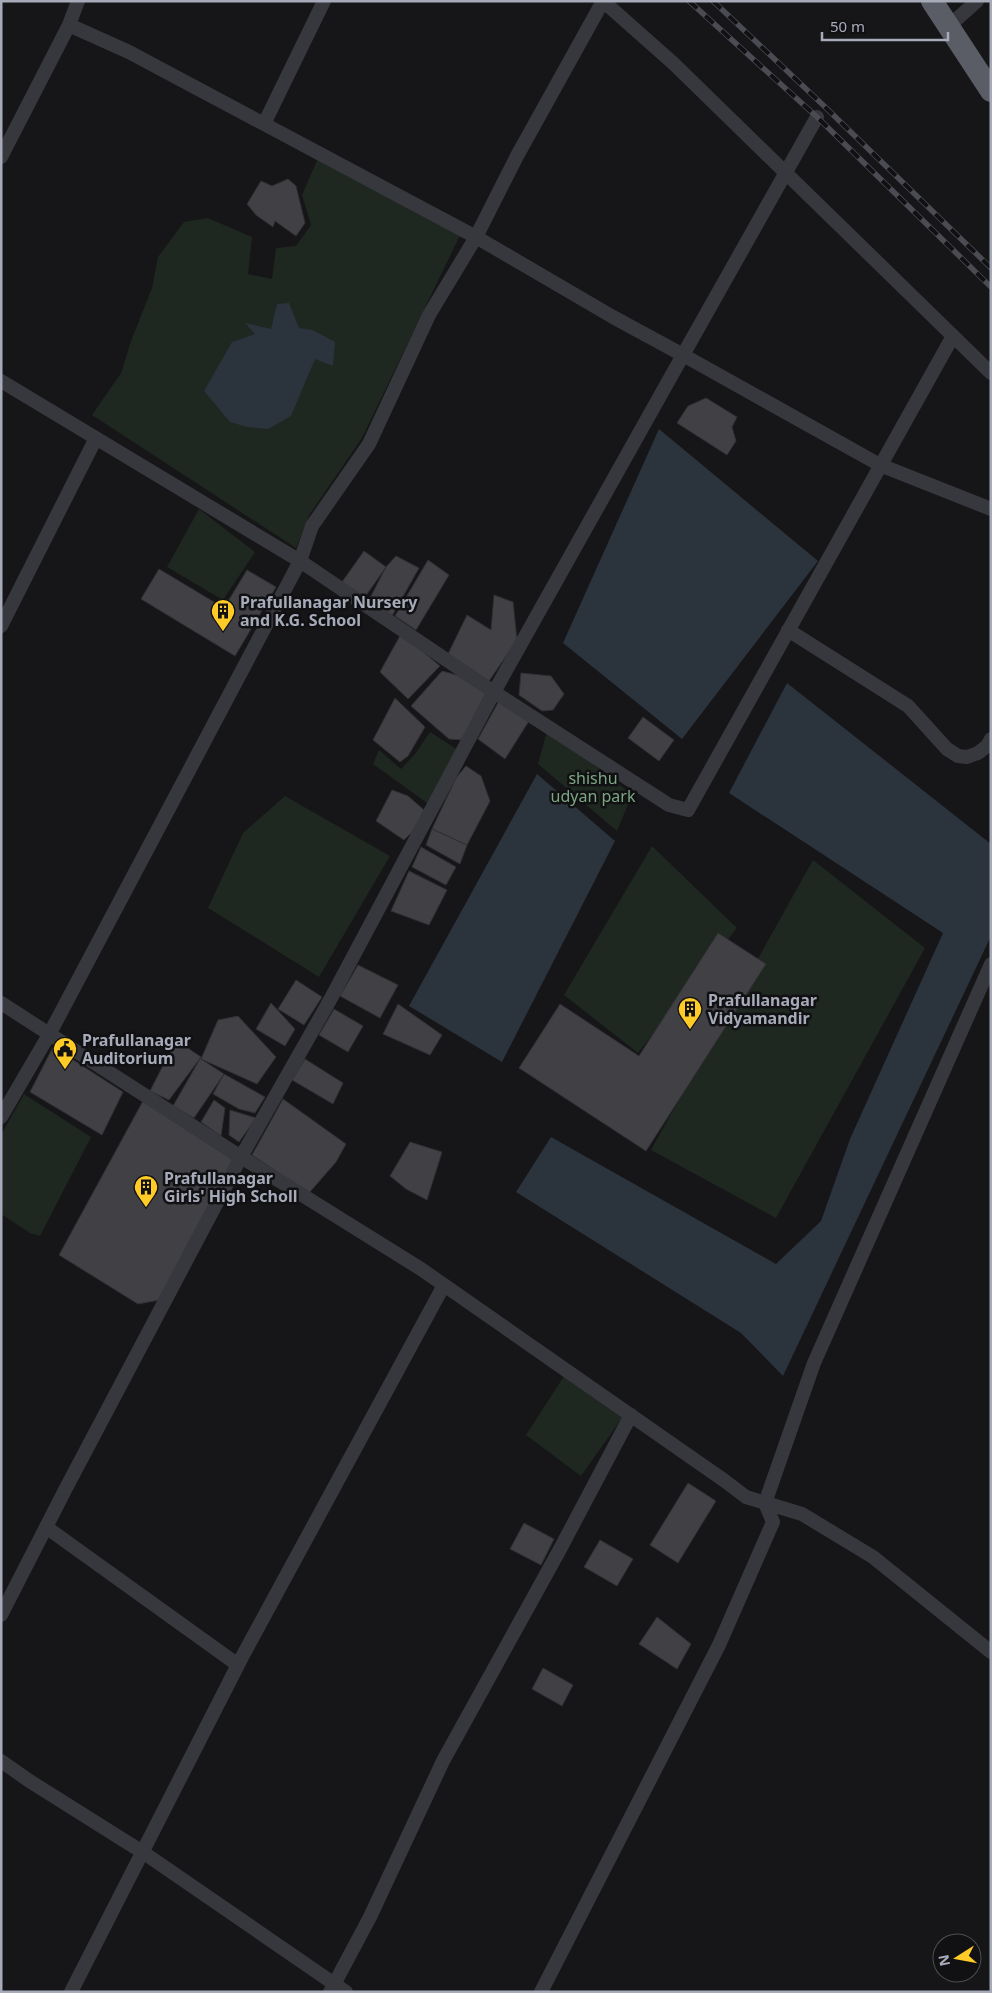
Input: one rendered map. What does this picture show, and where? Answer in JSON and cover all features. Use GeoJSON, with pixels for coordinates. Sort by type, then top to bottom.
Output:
{"type":"FeatureCollection","features":[{"type":"Feature","properties":{"kind":"highway"},"geometry":{"type":"LineString","coordinates":[[932,1],[991,91]]}},
{"type":"Feature","properties":{"kind":"street"},"geometry":{"type":"LineString","coordinates":[[1,157],[69,25],[78,1]]}},
{"type":"Feature","properties":{"kind":"street"},"geometry":{"type":"LineString","coordinates":[[264,124],[324,1]]}},
{"type":"Feature","properties":{"kind":"street"},"geometry":{"type":"LineString","coordinates":[[1,1117],[50,1033],[300,560],[312,526],[369,444],[429,315],[476,237],[517,156],[603,1],[673,63],[991,373]]}},
{"type":"Feature","properties":{"kind":"street"},"geometry":{"type":"LineString","coordinates":[[949,26],[977,1]]}},
{"type":"Feature","properties":{"kind":"street"},"geometry":{"type":"LineString","coordinates":[[69,25],[129,52],[476,237],[880,465],[991,509]]}},
{"type":"Feature","properties":{"kind":"street"},"geometry":{"type":"LineString","coordinates":[[1,1615],[241,1158],[330,1000],[494,692],[817,117]]}},
{"type":"Feature","properties":{"kind":"street"},"geometry":{"type":"LineString","coordinates":[[1,381],[300,560],[494,692],[669,805],[688,810],[953,336]]}},
{"type":"Feature","properties":{"kind":"street"},"geometry":{"type":"LineString","coordinates":[[1,626],[96,438]]}},
{"type":"Feature","properties":{"kind":"street"},"geometry":{"type":"LineString","coordinates":[[788,630],[908,706],[947,749],[958,756],[967,757],[978,753],[987,746],[991,739]]}},
{"type":"Feature","properties":{"kind":"street"},"geometry":{"type":"LineString","coordinates":[[541,1992],[719,1645],[773,1522],[765,1503],[814,1363],[991,964]]}},
{"type":"Feature","properties":{"kind":"street"},"geometry":{"type":"LineString","coordinates":[[1,1003],[241,1158],[444,1284],[746,1497],[802,1514],[873,1557],[991,1652]]}},
{"type":"Feature","properties":{"kind":"street"},"geometry":{"type":"LineString","coordinates":[[72,1992],[238,1665],[444,1284]]}},
{"type":"Feature","properties":{"kind":"street"},"geometry":{"type":"LineString","coordinates":[[332,1988],[370,1917],[443,1761],[559,1552],[632,1415]]}},
{"type":"Feature","properties":{"kind":"street"},"geometry":{"type":"LineString","coordinates":[[46,1527],[238,1665]]}},
{"type":"Feature","properties":{"kind":"street"},"geometry":{"type":"LineString","coordinates":[[1,1761],[144,1853],[332,1988],[346,1992]]}},
{"type":"Feature","properties":{"kind":"green space"},"geometry":{"type":"Polygon","coordinates":[[[322,149],[465,225],[362,438],[310,514],[296,548],[92,415],[121,373],[131,341],[152,288],[158,257],[184,222],[208,218],[252,237],[248,274],[272,279],[276,248],[296,246],[311,225],[302,195],[322,149]]]}},
{"type":"Feature","properties":{"kind":"green space"},"geometry":{"type":"Polygon","coordinates":[[[199,509],[255,552],[223,600],[167,567],[199,509]]]}},
{"type":"Feature","properties":{"kind":"green space","name":"shishu udyan park"},"geometry":{"type":"Polygon","coordinates":[[[548,727],[632,795],[617,831],[538,764],[548,727]]]}},
{"type":"Feature","properties":{"kind":"green space"},"geometry":{"type":"Polygon","coordinates":[[[430,732],[458,750],[427,803],[373,764],[379,750],[401,769],[415,754],[430,732]]]}},
{"type":"Feature","properties":{"kind":"green space"},"geometry":{"type":"Polygon","coordinates":[[[285,796],[390,856],[319,977],[208,908],[243,833],[285,796]]]}},
{"type":"Feature","properties":{"kind":"green space"},"geometry":{"type":"Polygon","coordinates":[[[652,846],[737,928],[638,1053],[564,995],[652,846]]]}},
{"type":"Feature","properties":{"kind":"green space"},"geometry":{"type":"Polygon","coordinates":[[[813,860],[925,948],[776,1218],[651,1150],[813,860]]]}},
{"type":"Feature","properties":{"kind":"green space"},"geometry":{"type":"Polygon","coordinates":[[[24,1094],[91,1137],[40,1236],[30,1233],[1,1214],[1,1135],[24,1094]]]}},
{"type":"Feature","properties":{"kind":"green space"},"geometry":{"type":"Polygon","coordinates":[[[564,1376],[622,1418],[581,1476],[526,1435],[564,1376]]]}},
{"type":"Feature","properties":{"kind":"shaded area"},"geometry":{"type":"Polygon","coordinates":[[[289,303],[299,328],[313,330],[335,342],[333,366],[315,359],[291,416],[268,429],[247,427],[230,422],[204,391],[232,342],[255,334],[245,323],[271,329],[277,304],[289,303]]]}},
{"type":"Feature","properties":{"kind":"shaded area"},"geometry":{"type":"Polygon","coordinates":[[[659,429],[818,561],[682,739],[563,643],[659,429]]]}},
{"type":"Feature","properties":{"kind":"shaded area"},"geometry":{"type":"Polygon","coordinates":[[[787,683],[991,844],[991,936],[783,1376],[741,1333],[516,1192],[551,1137],[776,1264],[821,1221],[850,1139],[943,933],[729,793],[787,683]]]}},
{"type":"Feature","properties":{"kind":"shaded area"},"geometry":{"type":"Polygon","coordinates":[[[537,774],[615,841],[502,1062],[409,1006],[537,774]]]}},
{"type":"Feature","properties":{"kind":"building"},"geometry":{"type":"Polygon","coordinates":[[[288,179],[296,186],[305,223],[296,236],[275,221],[273,227],[256,215],[247,204],[261,181],[272,186],[288,179]]]}},
{"type":"Feature","properties":{"kind":"building"},"geometry":{"type":"Polygon","coordinates":[[[706,398],[737,417],[732,427],[736,441],[727,455],[677,423],[688,406],[706,398]]]}},
{"type":"Feature","properties":{"kind":"building"},"geometry":{"type":"Polygon","coordinates":[[[364,551],[386,567],[365,597],[342,582],[364,551]]]}},
{"type":"Feature","properties":{"kind":"building"},"geometry":{"type":"Polygon","coordinates":[[[396,556],[419,568],[392,616],[369,600],[386,567],[396,556]]]}},
{"type":"Feature","properties":{"kind":"building"},"geometry":{"type":"Polygon","coordinates":[[[428,560],[449,575],[416,630],[395,616],[428,560]]]}},
{"type":"Feature","properties":{"kind":"building","name":"Prafullanagar Nursery and K.G. School"},"geometry":{"type":"Polygon","coordinates":[[[159,569],[224,608],[247,570],[276,587],[235,656],[141,599],[159,569]]]}},
{"type":"Feature","properties":{"kind":"building"},"geometry":{"type":"Polygon","coordinates":[[[494,595],[513,602],[517,640],[489,681],[448,654],[467,615],[491,630],[494,595]]]}},
{"type":"Feature","properties":{"kind":"building"},"geometry":{"type":"Polygon","coordinates":[[[401,634],[440,666],[408,699],[380,672],[401,634]]]}},
{"type":"Feature","properties":{"kind":"building"},"geometry":{"type":"Polygon","coordinates":[[[442,671],[457,675],[486,693],[463,740],[449,739],[411,706],[442,671]]]}},
{"type":"Feature","properties":{"kind":"building"},"geometry":{"type":"Polygon","coordinates":[[[521,673],[551,676],[564,694],[553,710],[542,711],[519,695],[521,673]]]}},
{"type":"Feature","properties":{"kind":"building"},"geometry":{"type":"Polygon","coordinates":[[[395,698],[425,727],[408,756],[400,762],[373,740],[395,698]]]}},
{"type":"Feature","properties":{"kind":"building"},"geometry":{"type":"Polygon","coordinates":[[[499,701],[529,721],[505,759],[478,739],[499,701]]]}},
{"type":"Feature","properties":{"kind":"building"},"geometry":{"type":"Polygon","coordinates":[[[643,717],[674,740],[659,761],[628,738],[643,717]]]}},
{"type":"Feature","properties":{"kind":"building"},"geometry":{"type":"Polygon","coordinates":[[[466,766],[481,776],[490,801],[467,845],[432,829],[456,778],[466,766]]]}},
{"type":"Feature","properties":{"kind":"building"},"geometry":{"type":"Polygon","coordinates":[[[392,790],[408,796],[424,810],[416,828],[404,840],[376,821],[392,790]]]}},
{"type":"Feature","properties":{"kind":"building"},"geometry":{"type":"Polygon","coordinates":[[[432,829],[467,845],[460,864],[426,845],[432,829]]]}},
{"type":"Feature","properties":{"kind":"building"},"geometry":{"type":"Polygon","coordinates":[[[421,847],[456,867],[446,885],[412,867],[421,847]]]}},
{"type":"Feature","properties":{"kind":"building"},"geometry":{"type":"Polygon","coordinates":[[[409,871],[447,890],[429,925],[391,911],[409,871]]]}},
{"type":"Feature","properties":{"kind":"building","name":"Prafullanagar Vidyamandir"},"geometry":{"type":"Polygon","coordinates":[[[718,933],[766,964],[646,1151],[519,1068],[560,1004],[639,1056],[718,933]]]}},
{"type":"Feature","properties":{"kind":"building"},"geometry":{"type":"Polygon","coordinates":[[[358,965],[398,985],[380,1018],[340,996],[358,965]]]}},
{"type":"Feature","properties":{"kind":"building"},"geometry":{"type":"Polygon","coordinates":[[[296,980],[322,997],[304,1025],[278,1009],[296,980]]]}},
{"type":"Feature","properties":{"kind":"building"},"geometry":{"type":"Polygon","coordinates":[[[271,1003],[295,1029],[285,1046],[256,1029],[271,1003]]]}},
{"type":"Feature","properties":{"kind":"building"},"geometry":{"type":"Polygon","coordinates":[[[398,1004],[442,1035],[430,1055],[383,1034],[398,1004]]]}},
{"type":"Feature","properties":{"kind":"building"},"geometry":{"type":"Polygon","coordinates":[[[334,1009],[363,1026],[348,1052],[319,1035],[334,1009]]]}},
{"type":"Feature","properties":{"kind":"building"},"geometry":{"type":"Polygon","coordinates":[[[238,1016],[276,1057],[257,1084],[201,1059],[218,1020],[238,1016]]]}},
{"type":"Feature","properties":{"kind":"building"},"geometry":{"type":"Polygon","coordinates":[[[176,1040],[201,1057],[169,1100],[150,1091],[176,1040]]]}},
{"type":"Feature","properties":{"kind":"building","name":"Prafullanagar Auditorium"},"geometry":{"type":"Polygon","coordinates":[[[53,1047],[123,1092],[102,1135],[30,1092],[53,1047]]]}},
{"type":"Feature","properties":{"kind":"building"},"geometry":{"type":"Polygon","coordinates":[[[201,1057],[201,1059],[224,1074],[194,1118],[173,1106],[201,1057]]]}},
{"type":"Feature","properties":{"kind":"building"},"geometry":{"type":"Polygon","coordinates":[[[305,1059],[343,1083],[333,1104],[292,1080],[305,1059]]]}},
{"type":"Feature","properties":{"kind":"building"},"geometry":{"type":"Polygon","coordinates":[[[224,1074],[265,1097],[255,1113],[239,1109],[213,1094],[224,1074]]]}},
{"type":"Feature","properties":{"kind":"building"},"geometry":{"type":"Polygon","coordinates":[[[283,1099],[346,1144],[336,1162],[309,1193],[252,1155],[283,1099]]]}},
{"type":"Feature","properties":{"kind":"building"},"geometry":{"type":"Polygon","coordinates":[[[214,1100],[225,1108],[221,1136],[201,1122],[214,1100]]]}},
{"type":"Feature","properties":{"kind":"building","name":"Prafullanagar Girls' High Scholl"},"geometry":{"type":"Polygon","coordinates":[[[143,1101],[233,1160],[160,1300],[138,1304],[59,1255],[143,1101]]]}},
{"type":"Feature","properties":{"kind":"building"},"geometry":{"type":"Polygon","coordinates":[[[230,1110],[256,1118],[239,1142],[229,1135],[230,1110]]]}},
{"type":"Feature","properties":{"kind":"building"},"geometry":{"type":"Polygon","coordinates":[[[410,1142],[442,1152],[427,1200],[406,1189],[390,1176],[410,1142]]]}},
{"type":"Feature","properties":{"kind":"building"},"geometry":{"type":"Polygon","coordinates":[[[688,1483],[716,1501],[678,1563],[650,1545],[688,1483]]]}},
{"type":"Feature","properties":{"kind":"building"},"geometry":{"type":"Polygon","coordinates":[[[524,1523],[554,1539],[541,1565],[510,1549],[524,1523]]]}},
{"type":"Feature","properties":{"kind":"building"},"geometry":{"type":"Polygon","coordinates":[[[600,1540],[633,1559],[617,1586],[584,1567],[600,1540]]]}},
{"type":"Feature","properties":{"kind":"building"},"geometry":{"type":"Polygon","coordinates":[[[657,1617],[691,1644],[677,1669],[639,1644],[657,1617]]]}},
{"type":"Feature","properties":{"kind":"building"},"geometry":{"type":"Polygon","coordinates":[[[543,1668],[573,1685],[562,1706],[532,1689],[543,1668]]]}},
{"type":"Feature","properties":{"kind":"railway"},"geometry":{"type":"LineString","coordinates":[[689,1],[817,117],[991,287]]}},
{"type":"Feature","properties":{"kind":"railway"},"geometry":{"type":"LineString","coordinates":[[713,1],[991,268]]}},
{"type":"Feature","properties":{"kind":"place","name":"Prafullanagar Nursery and K.G. School"},"geometry":{"type":"Point","coordinates":[223,632]}},
{"type":"Feature","properties":{"kind":"place","name":"Prafullanagar Vidyamandir"},"geometry":{"type":"Point","coordinates":[690,1030]}},
{"type":"Feature","properties":{"kind":"place","name":"Prafullanagar Auditorium"},"geometry":{"type":"Point","coordinates":[65,1070]}},
{"type":"Feature","properties":{"kind":"place","name":"Prafullanagar Girls' High Scholl"},"geometry":{"type":"Point","coordinates":[146,1208]}}]}
